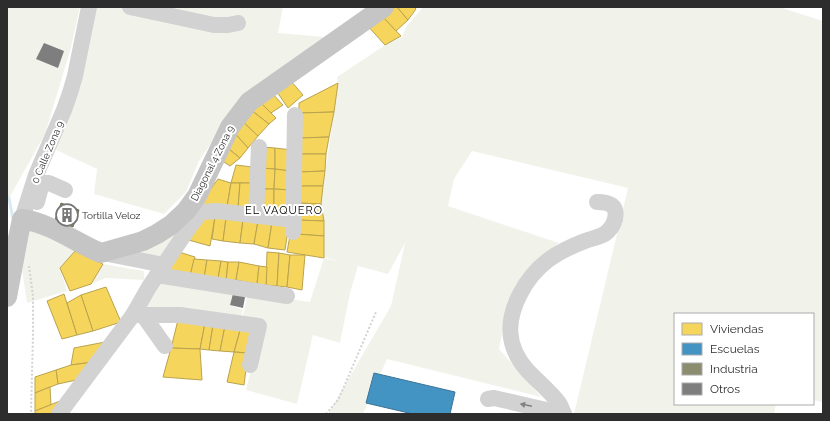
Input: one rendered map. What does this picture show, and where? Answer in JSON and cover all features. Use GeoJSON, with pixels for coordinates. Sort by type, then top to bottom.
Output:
{"type":"FeatureCollection","features":[{"type":"Feature","properties":{"kind":"main road","name":"Diagonal 4 Zona 9"},"geometry":{"type":"LineString","coordinates":[[101,253],[143,241],[171,225],[186,211],[197,196],[230,127],[249,102],[384,7]]}},
{"type":"Feature","properties":{"kind":"main road"},"geometry":{"type":"LineString","coordinates":[[27,220],[49,227],[101,253]]}},
{"type":"Feature","properties":{"kind":"main road","name":"0 Calle Zona 9"},"geometry":{"type":"LineString","coordinates":[[7,297],[18,238],[27,220]]}},
{"type":"Feature","properties":{"kind":"street","name":"0 Calle Zona 9"},"geometry":{"type":"LineString","coordinates":[[27,220],[36,175],[64,110],[75,76],[89,7]]}},
{"type":"Feature","properties":{"kind":"street"},"geometry":{"type":"LineString","coordinates":[[130,7],[214,25],[238,23]]}},
{"type":"Feature","properties":{"kind":"street"},"geometry":{"type":"LineString","coordinates":[[59,414],[138,315],[161,270],[201,212],[217,211],[256,216],[293,226],[296,115]]}},
{"type":"Feature","properties":{"kind":"street"},"geometry":{"type":"LineString","coordinates":[[256,216],[259,147]]}},
{"type":"Feature","properties":{"kind":"street"},"geometry":{"type":"LineString","coordinates":[[27,220],[44,183],[49,183],[65,190]]}},
{"type":"Feature","properties":{"kind":"street"},"geometry":{"type":"LineString","coordinates":[[564,414],[560,404],[526,369],[513,349],[510,336],[511,324],[514,309],[520,295],[526,283],[536,270],[547,260],[571,247],[601,235],[613,226],[616,213],[615,209],[612,205],[607,203],[597,202]]}},
{"type":"Feature","properties":{"kind":"street"},"geometry":{"type":"LineString","coordinates":[[101,253],[161,270],[287,296]]}},
{"type":"Feature","properties":{"kind":"street"},"geometry":{"type":"LineString","coordinates":[[138,315],[180,315],[259,326],[250,365]]}},
{"type":"Feature","properties":{"kind":"street"},"geometry":{"type":"LineString","coordinates":[[138,315],[165,346]]}},
{"type":"Feature","properties":{"kind":"street"},"geometry":{"type":"LineString","coordinates":[[488,400],[494,398],[564,414]]}},
{"type":"Feature","properties":{"kind":"path"},"geometry":{"type":"LineString","coordinates":[[28,264],[33,296],[31,414]]}},
{"type":"Feature","properties":{"kind":"path"},"geometry":{"type":"LineString","coordinates":[[326,414],[338,400],[376,312]]}},
{"type":"Feature","properties":{"kind":"shaded area"},"geometry":{"type":"Polygon","coordinates":[[[7,7],[80,7],[70,51],[45,134],[9,198],[7,196],[7,7]]]}},
{"type":"Feature","properties":{"kind":"shaded area"},"geometry":{"type":"Polygon","coordinates":[[[91,7],[283,7],[278,33],[325,37],[236,106],[199,161],[186,192],[164,214],[94,194],[97,169],[52,148],[91,7]]]}},
{"type":"Feature","properties":{"kind":"shaded area"},"geometry":{"type":"Polygon","coordinates":[[[423,7],[779,7],[823,21],[823,402],[814,400],[814,313],[674,313],[674,405],[776,405],[774,414],[574,414],[628,188],[472,151],[454,179],[448,206],[559,243],[529,268],[508,305],[499,349],[541,397],[387,359],[363,414],[328,414],[391,306],[405,243],[388,274],[358,266],[350,293],[340,343],[313,335],[297,404],[246,390],[263,324],[242,320],[248,293],[310,302],[324,258],[341,262],[324,257],[321,204],[338,83],[337,77],[385,45],[402,37],[406,27],[423,7]]]}},
{"type":"Feature","properties":{"kind":"shaded area"},"geometry":{"type":"Polygon","coordinates":[[[187,215],[162,257],[128,253],[187,215]]]}},
{"type":"Feature","properties":{"kind":"shaded area"},"geometry":{"type":"Polygon","coordinates":[[[26,225],[75,251],[60,268],[67,291],[27,303],[20,256],[26,225]]]}},
{"type":"Feature","properties":{"kind":"shaded area"},"geometry":{"type":"Polygon","coordinates":[[[103,264],[144,271],[144,280],[106,278],[91,284],[103,264]]]}},
{"type":"Feature","properties":{"kind":"shaded area"},"geometry":{"type":"Polygon","coordinates":[[[159,278],[234,290],[230,305],[243,310],[240,320],[138,313],[159,278]]]}},
{"type":"Feature","properties":{"kind":"building: Viviendas"},"geometry":{"type":"Polygon","coordinates":[[[389,7],[397,7],[408,20],[396,31],[379,13],[389,7]]]}},
{"type":"Feature","properties":{"kind":"building: Viviendas"},"geometry":{"type":"Polygon","coordinates":[[[397,7],[414,7],[416,9],[408,20],[397,7]]]}},
{"type":"Feature","properties":{"kind":"building: Viviendas"},"geometry":{"type":"Polygon","coordinates":[[[379,13],[401,36],[385,45],[365,23],[379,13]]]}},
{"type":"Feature","properties":{"kind":"building: Viviendas"},"geometry":{"type":"Polygon","coordinates":[[[290,80],[303,95],[288,108],[275,89],[290,80]]]}},
{"type":"Feature","properties":{"kind":"building: Viviendas"},"geometry":{"type":"Polygon","coordinates":[[[338,83],[334,112],[299,113],[299,103],[338,83]]]}},
{"type":"Feature","properties":{"kind":"building: Viviendas"},"geometry":{"type":"Polygon","coordinates":[[[271,92],[283,105],[271,113],[260,102],[271,92]]]}},
{"type":"Feature","properties":{"kind":"building: Viviendas"},"geometry":{"type":"Polygon","coordinates":[[[260,102],[276,118],[269,124],[251,110],[260,102]]]}},
{"type":"Feature","properties":{"kind":"building: Viviendas"},"geometry":{"type":"Polygon","coordinates":[[[251,110],[269,124],[258,136],[241,120],[251,110]]]}},
{"type":"Feature","properties":{"kind":"building: Viviendas"},"geometry":{"type":"Polygon","coordinates":[[[334,112],[329,137],[300,138],[299,113],[334,112]]]}},
{"type":"Feature","properties":{"kind":"building: Viviendas"},"geometry":{"type":"Polygon","coordinates":[[[241,120],[258,136],[248,148],[232,130],[241,120]]]}},
{"type":"Feature","properties":{"kind":"building: Viviendas"},"geometry":{"type":"Polygon","coordinates":[[[232,130],[248,148],[240,158],[224,145],[232,130]]]}},
{"type":"Feature","properties":{"kind":"building: Viviendas"},"geometry":{"type":"Polygon","coordinates":[[[329,137],[326,154],[300,154],[300,138],[329,137]]]}},
{"type":"Feature","properties":{"kind":"building: Viviendas"},"geometry":{"type":"Polygon","coordinates":[[[224,145],[240,158],[230,166],[218,158],[224,145]]]}},
{"type":"Feature","properties":{"kind":"building: Viviendas"},"geometry":{"type":"Polygon","coordinates":[[[263,147],[275,148],[275,169],[261,168],[263,147]]]}},
{"type":"Feature","properties":{"kind":"building: Viviendas"},"geometry":{"type":"Polygon","coordinates":[[[275,148],[292,150],[290,171],[275,169],[275,148]]]}},
{"type":"Feature","properties":{"kind":"building: Viviendas"},"geometry":{"type":"Polygon","coordinates":[[[300,154],[326,154],[325,171],[299,172],[300,154]]]}},
{"type":"Feature","properties":{"kind":"building: Viviendas"},"geometry":{"type":"Polygon","coordinates":[[[236,165],[252,167],[251,183],[231,183],[236,165]]]}},
{"type":"Feature","properties":{"kind":"building: Viviendas"},"geometry":{"type":"Polygon","coordinates":[[[261,168],[275,169],[274,189],[260,189],[261,168]]]}},
{"type":"Feature","properties":{"kind":"building: Viviendas"},"geometry":{"type":"Polygon","coordinates":[[[275,169],[290,171],[291,190],[274,189],[275,169]]]}},
{"type":"Feature","properties":{"kind":"building: Viviendas"},"geometry":{"type":"Polygon","coordinates":[[[325,171],[323,186],[298,186],[299,172],[325,171]]]}},
{"type":"Feature","properties":{"kind":"building: Viviendas"},"geometry":{"type":"Polygon","coordinates":[[[218,179],[231,183],[227,207],[199,205],[218,179]]]}},
{"type":"Feature","properties":{"kind":"building: Viviendas"},"geometry":{"type":"Polygon","coordinates":[[[231,183],[240,183],[238,208],[227,207],[231,183]]]}},
{"type":"Feature","properties":{"kind":"building: Viviendas"},"geometry":{"type":"Polygon","coordinates":[[[240,183],[251,183],[250,210],[238,208],[240,183]]]}},
{"type":"Feature","properties":{"kind":"building: Viviendas"},"geometry":{"type":"Polygon","coordinates":[[[298,186],[323,186],[321,204],[298,203],[298,186]]]}},
{"type":"Feature","properties":{"kind":"building: Viviendas"},"geometry":{"type":"Polygon","coordinates":[[[260,189],[274,189],[274,215],[259,213],[260,189]]]}},
{"type":"Feature","properties":{"kind":"building: Viviendas"},"geometry":{"type":"Polygon","coordinates":[[[274,189],[291,190],[289,214],[274,215],[274,189]]]}},
{"type":"Feature","properties":{"kind":"building: Viviendas"},"geometry":{"type":"Polygon","coordinates":[[[298,203],[321,204],[324,221],[297,220],[298,203]]]}},
{"type":"Feature","properties":{"kind":"building: Viviendas"},"geometry":{"type":"Polygon","coordinates":[[[203,215],[215,217],[210,246],[185,239],[203,215]]]}},
{"type":"Feature","properties":{"kind":"building: Viviendas"},"geometry":{"type":"Polygon","coordinates":[[[215,217],[226,218],[223,241],[212,239],[215,217]]]}},
{"type":"Feature","properties":{"kind":"building: Viviendas"},"geometry":{"type":"Polygon","coordinates":[[[226,218],[243,220],[240,243],[223,241],[226,218]]]}},
{"type":"Feature","properties":{"kind":"building: Viviendas"},"geometry":{"type":"Polygon","coordinates":[[[243,220],[258,221],[254,244],[240,243],[243,220]]]}},
{"type":"Feature","properties":{"kind":"building: Viviendas"},"geometry":{"type":"Polygon","coordinates":[[[297,220],[324,221],[324,236],[297,234],[297,220]]]}},
{"type":"Feature","properties":{"kind":"building: Viviendas"},"geometry":{"type":"Polygon","coordinates":[[[258,221],[272,222],[268,248],[254,244],[258,221]]]}},
{"type":"Feature","properties":{"kind":"building: Viviendas"},"geometry":{"type":"Polygon","coordinates":[[[272,222],[289,224],[285,250],[268,248],[272,222]]]}},
{"type":"Feature","properties":{"kind":"building: Viviendas"},"geometry":{"type":"Polygon","coordinates":[[[297,234],[324,236],[324,258],[287,252],[290,235],[297,234]]]}},
{"type":"Feature","properties":{"kind":"building: Viviendas"},"geometry":{"type":"Polygon","coordinates":[[[75,251],[103,264],[91,284],[70,291],[60,268],[75,251]]]}},
{"type":"Feature","properties":{"kind":"building: Viviendas"},"geometry":{"type":"Polygon","coordinates":[[[179,252],[195,257],[190,276],[165,273],[179,252]]]}},
{"type":"Feature","properties":{"kind":"building: Viviendas"},"geometry":{"type":"Polygon","coordinates":[[[267,252],[279,253],[277,286],[266,285],[267,252]]]}},
{"type":"Feature","properties":{"kind":"building: Viviendas"},"geometry":{"type":"Polygon","coordinates":[[[279,253],[290,255],[287,287],[277,286],[279,253]]]}},
{"type":"Feature","properties":{"kind":"building: Viviendas"},"geometry":{"type":"Polygon","coordinates":[[[290,255],[305,255],[302,290],[287,287],[290,255]]]}},
{"type":"Feature","properties":{"kind":"building: Viviendas"},"geometry":{"type":"Polygon","coordinates":[[[194,259],[207,260],[204,278],[190,276],[194,259]]]}},
{"type":"Feature","properties":{"kind":"building: Viviendas"},"geometry":{"type":"Polygon","coordinates":[[[207,260],[221,261],[218,279],[204,278],[207,260]]]}},
{"type":"Feature","properties":{"kind":"building: Viviendas"},"geometry":{"type":"Polygon","coordinates":[[[221,261],[228,262],[226,281],[218,279],[221,261]]]}},
{"type":"Feature","properties":{"kind":"building: Viviendas"},"geometry":{"type":"Polygon","coordinates":[[[228,262],[239,262],[236,280],[226,281],[228,262]]]}},
{"type":"Feature","properties":{"kind":"building: Viviendas"},"geometry":{"type":"Polygon","coordinates":[[[239,262],[259,266],[257,284],[236,280],[239,262]]]}},
{"type":"Feature","properties":{"kind":"building: Viviendas"},"geometry":{"type":"Polygon","coordinates":[[[259,266],[267,267],[266,285],[257,284],[259,266]]]}},
{"type":"Feature","properties":{"kind":"building: Viviendas"},"geometry":{"type":"Polygon","coordinates":[[[106,287],[121,322],[93,331],[81,295],[106,287]]]}},
{"type":"Feature","properties":{"kind":"building: Viviendas"},"geometry":{"type":"Polygon","coordinates":[[[64,294],[77,335],[62,339],[47,301],[64,294]]]}},
{"type":"Feature","properties":{"kind":"building: Viviendas"},"geometry":{"type":"Polygon","coordinates":[[[81,295],[93,331],[77,335],[67,303],[81,295]]]}},
{"type":"Feature","properties":{"kind":"building: Viviendas"},"geometry":{"type":"Polygon","coordinates":[[[178,320],[205,323],[200,349],[171,348],[178,320]]]}},
{"type":"Feature","properties":{"kind":"building: Viviendas"},"geometry":{"type":"Polygon","coordinates":[[[205,323],[213,325],[209,350],[200,349],[205,323]]]}},
{"type":"Feature","properties":{"kind":"building: Viviendas"},"geometry":{"type":"Polygon","coordinates":[[[213,325],[225,326],[220,351],[209,350],[213,325]]]}},
{"type":"Feature","properties":{"kind":"building: Viviendas"},"geometry":{"type":"Polygon","coordinates":[[[225,326],[241,327],[234,352],[220,351],[225,326]]]}},
{"type":"Feature","properties":{"kind":"building: Viviendas"},"geometry":{"type":"Polygon","coordinates":[[[241,327],[255,329],[248,353],[234,352],[241,327]]]}},
{"type":"Feature","properties":{"kind":"building: Viviendas"},"geometry":{"type":"Polygon","coordinates":[[[105,342],[93,362],[71,365],[74,348],[105,342]]]}},
{"type":"Feature","properties":{"kind":"building: Viviendas"},"geometry":{"type":"Polygon","coordinates":[[[171,348],[200,349],[202,380],[163,377],[171,348]]]}},
{"type":"Feature","properties":{"kind":"building: Viviendas"},"geometry":{"type":"Polygon","coordinates":[[[234,352],[248,353],[244,385],[227,382],[234,352]]]}},
{"type":"Feature","properties":{"kind":"building: Viviendas"},"geometry":{"type":"Polygon","coordinates":[[[93,362],[81,379],[58,384],[56,370],[71,365],[93,362]]]}},
{"type":"Feature","properties":{"kind":"building: Viviendas"},"geometry":{"type":"Polygon","coordinates":[[[56,370],[58,384],[35,393],[35,377],[56,370]]]}},
{"type":"Feature","properties":{"kind":"building: Viviendas"},"geometry":{"type":"Polygon","coordinates":[[[50,387],[51,405],[35,411],[35,393],[50,387]]]}},
{"type":"Feature","properties":{"kind":"building: Viviendas"},"geometry":{"type":"Polygon","coordinates":[[[65,399],[55,414],[35,414],[35,411],[65,399]]]}},
{"type":"Feature","properties":{"kind":"building: Escuelas"},"geometry":{"type":"Polygon","coordinates":[[[374,373],[455,392],[450,414],[413,414],[366,403],[374,373]]]}},
{"type":"Feature","properties":{"kind":"building: Industria","name":"Tortilla Veloz"},"geometry":{"type":"Polygon","coordinates":[[[61,203],[79,210],[73,227],[55,220],[61,203]]]}},
{"type":"Feature","properties":{"kind":"building: Otros"},"geometry":{"type":"Polygon","coordinates":[[[44,43],[64,51],[58,68],[36,59],[44,43]]]}},
{"type":"Feature","properties":{"kind":"building: Otros"},"geometry":{"type":"Polygon","coordinates":[[[234,290],[246,292],[243,308],[230,305],[234,290]]]}},
{"type":"Feature","properties":{"kind":"waterway"},"geometry":{"type":"LineString","coordinates":[[7,196],[9,198],[13,219]]}},
{"type":"Feature","properties":{"kind":"place","name":"Tortilla Veloz"},"geometry":{"type":"Point","coordinates":[67,215]}},
{"type":"Feature","properties":{"kind":"district","name":"EL VAQUERO"},"geometry":{"type":"Point","coordinates":[284,210]}}]}
